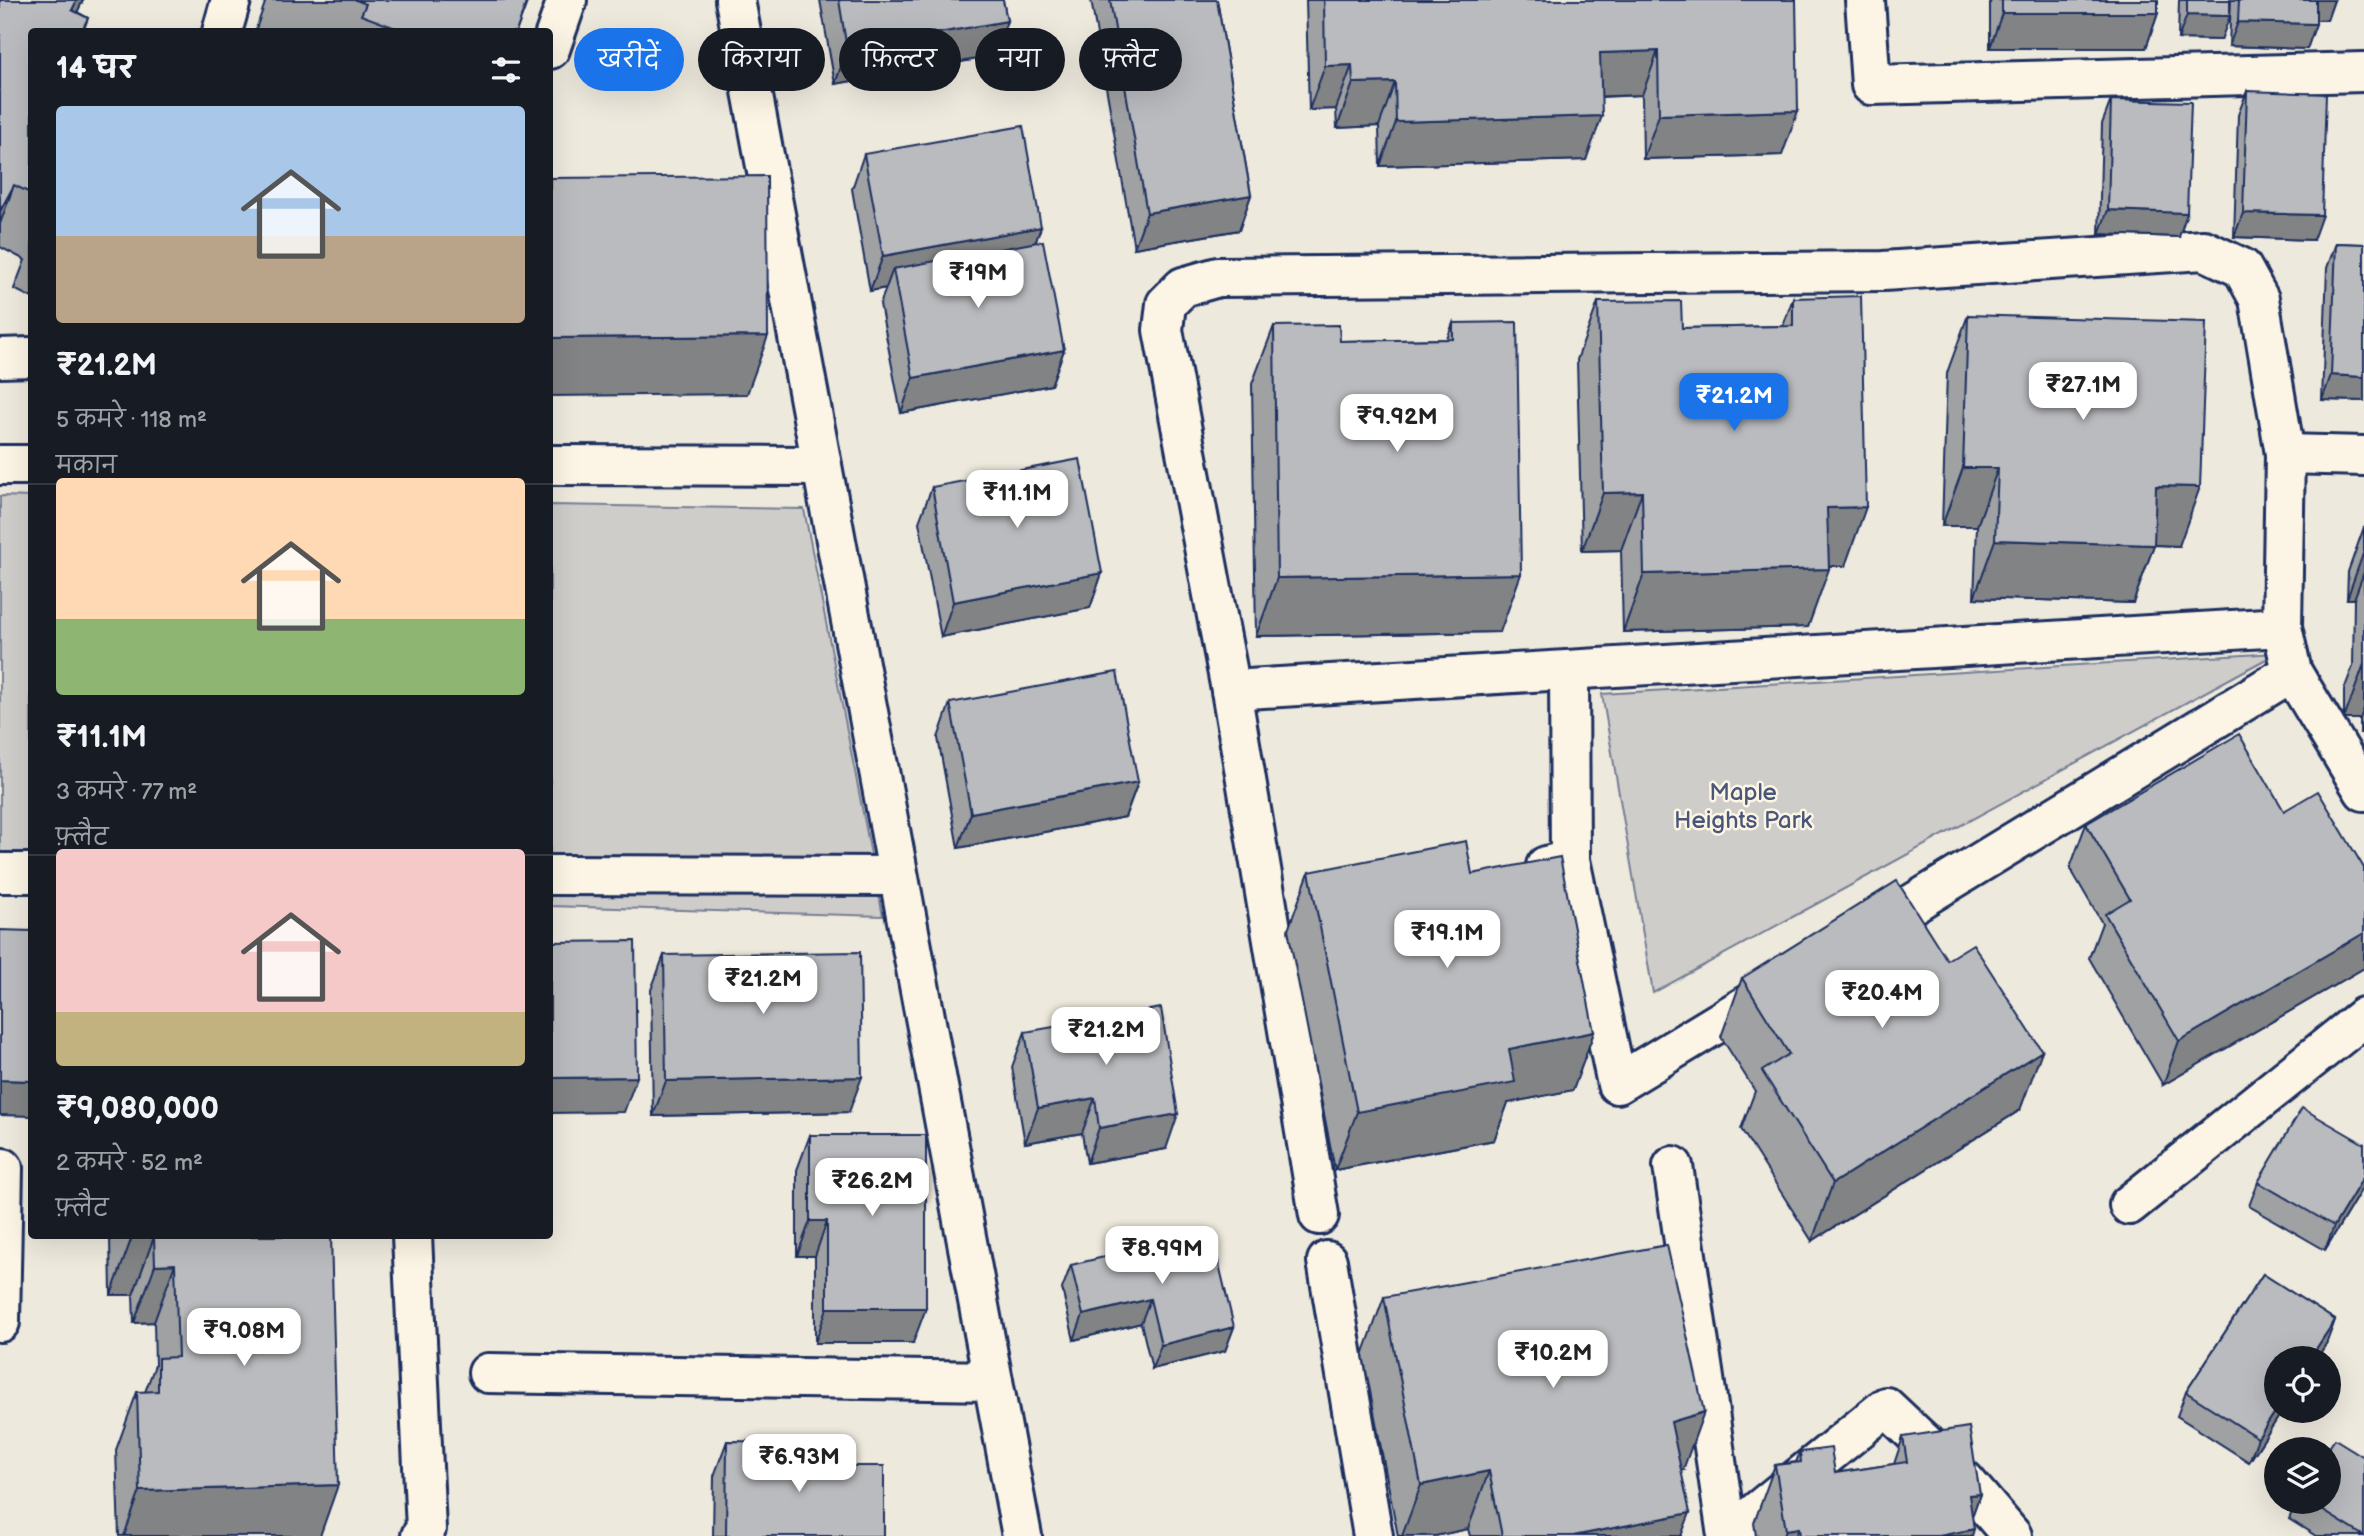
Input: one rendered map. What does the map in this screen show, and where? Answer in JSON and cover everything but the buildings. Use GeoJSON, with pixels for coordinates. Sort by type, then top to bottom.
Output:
{"type":"FeatureCollection","features":[{"type":"Feature","properties":{"kind":"street"},"geometry":{"type":"LineString","coordinates":[[223,28],[231,0]]}},
{"type":"Feature","properties":{"kind":"street"},"geometry":{"type":"LineString","coordinates":[[553,40],[567,0]]}},
{"type":"Feature","properties":{"kind":"street"},"geometry":{"type":"LineString","coordinates":[[735,0],[1022,1536]]}},
{"type":"Feature","properties":{"kind":"street"},"geometry":{"type":"LineString","coordinates":[[1865,0],[1871,85],[2364,72]]}},
{"type":"Feature","properties":{"kind":"street"},"geometry":{"type":"LineString","coordinates":[[1319,1215],[1231,690],[1163,330],[1166,304],[1182,287],[1218,277],[1883,271],[2204,250],[2242,268],[2259,299],[2285,454],[2281,627],[2292,672],[2364,791]]}},
{"type":"Feature","properties":{"kind":"street"},"geometry":{"type":"LineString","coordinates":[[0,358],[28,357]]}},
{"type":"Feature","properties":{"kind":"street"},"geometry":{"type":"LineString","coordinates":[[2285,454],[2364,456]]}},
{"type":"Feature","properties":{"kind":"street"},"geometry":{"type":"LineString","coordinates":[[0,465],[28,465]]}},
{"type":"Feature","properties":{"kind":"street"},"geometry":{"type":"LineString","coordinates":[[553,465],[822,466]]}},
{"type":"Feature","properties":{"kind":"street"},"geometry":{"type":"LineString","coordinates":[[1231,690],[2281,627]]}},
{"type":"Feature","properties":{"kind":"street"},"geometry":{"type":"LineString","coordinates":[[1569,670],[1570,860],[1617,1084],[1807,968]]}},
{"type":"Feature","properties":{"kind":"street"},"geometry":{"type":"LineString","coordinates":[[1842,947],[2292,672]]}},
{"type":"Feature","properties":{"kind":"street"},"geometry":{"type":"LineString","coordinates":[[1508,872],[1570,860]]}},
{"type":"Feature","properties":{"kind":"street"},"geometry":{"type":"LineString","coordinates":[[0,873],[28,873]]}},
{"type":"Feature","properties":{"kind":"street"},"geometry":{"type":"LineString","coordinates":[[553,875],[898,876]]}},
{"type":"Feature","properties":{"kind":"street"},"geometry":{"type":"LineString","coordinates":[[1268,911],[1308,904]]}},
{"type":"Feature","properties":{"kind":"street"},"geometry":{"type":"LineString","coordinates":[[2129,1205],[2364,1017]]}},
{"type":"Feature","properties":{"kind":"street"},"geometry":{"type":"LineString","coordinates":[[1672,1166],[1727,1536]]}},
{"type":"Feature","properties":{"kind":"street"},"geometry":{"type":"LineString","coordinates":[[0,1322],[11,1168]]}},
{"type":"Feature","properties":{"kind":"street"},"geometry":{"type":"LineString","coordinates":[[412,1239],[426,1529],[421,1536]]}},
{"type":"Feature","properties":{"kind":"street"},"geometry":{"type":"LineString","coordinates":[[1327,1261],[1373,1536]]}},
{"type":"Feature","properties":{"kind":"street"},"geometry":{"type":"LineString","coordinates":[[488,1373],[993,1381]]}},
{"type":"Feature","properties":{"kind":"street"},"geometry":{"type":"LineString","coordinates":[[1727,1536],[1886,1407],[1965,1481],[2012,1536]]}},
{"type":"Feature","properties":{"kind":"green space"},"geometry":{"type":"Polygon","coordinates":[[[0,496],[28,497],[28,891],[0,890],[0,496]]]}},
{"type":"Feature","properties":{"kind":"green space"},"geometry":{"type":"Polygon","coordinates":[[[553,505],[804,509],[883,916],[553,906],[553,505]]]}},
{"type":"Feature","properties":{"kind":"green space","name":"Maple Heights Park"},"geometry":{"type":"Polygon","coordinates":[[[2277,653],[1653,993],[1602,694],[2277,653]]]}}]}
